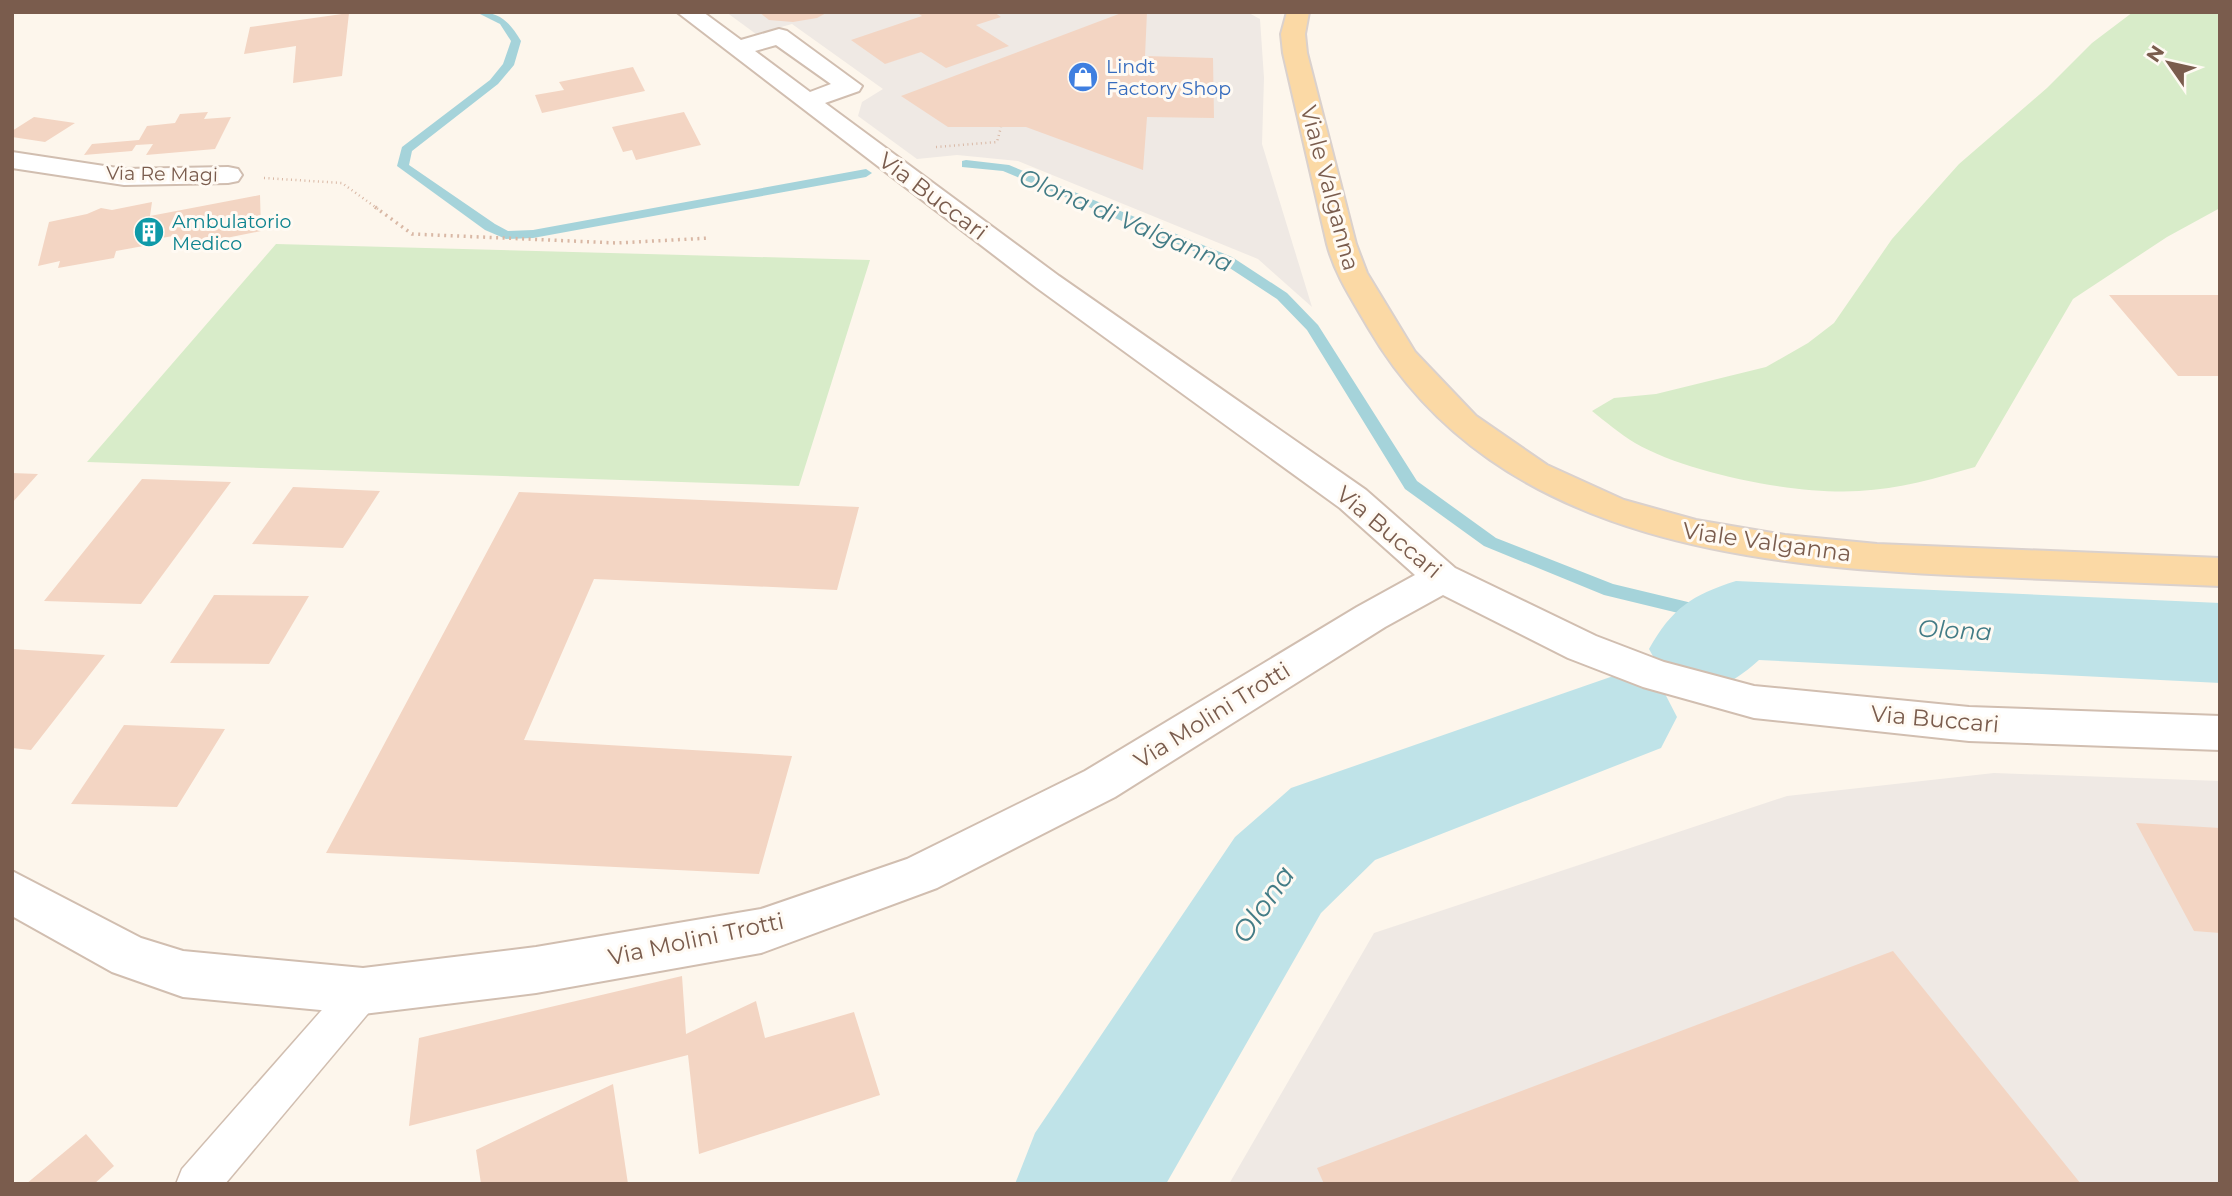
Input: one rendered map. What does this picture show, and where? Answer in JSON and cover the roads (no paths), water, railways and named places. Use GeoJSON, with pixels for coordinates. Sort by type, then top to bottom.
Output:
{"type":"FeatureCollection","features":[{"type":"Feature","properties":{"kind":"main road","name":"Viale Valganna"},"geometry":{"type":"LineString","coordinates":[[1298,12],[1293,37],[1318,155],[1350,271],[1420,382],[1461,424],[1514,461],[1578,497],[1650,523],[1728,542],[1887,558],[2220,572]]}},
{"type":"Feature","properties":{"kind":"street","name":"Via Buccari"},"geometry":{"type":"LineString","coordinates":[[688,12],[1048,282],[1353,499],[1442,578],[1581,647],[1657,676],[1754,702],[1969,724],[2220,733]]}},
{"type":"Feature","properties":{"kind":"street"},"geometry":{"type":"LineString","coordinates":[[737,49],[779,36],[850,86],[807,102]]}},
{"type":"Feature","properties":{"kind":"street","name":"Via Re Magi"},"geometry":{"type":"LineString","coordinates":[[12,160],[124,177],[228,175]]}},
{"type":"Feature","properties":{"kind":"street","name":"Via Molini Trotti"},"geometry":{"type":"LineString","coordinates":[[12,892],[129,956],[183,974],[363,991],[536,970],[761,931],[921,874],[1100,784],[1371,617],[1442,578]]}},
{"type":"Feature","properties":{"kind":"lane"},"geometry":{"type":"LineString","coordinates":[[197,1184],[363,991]]}},
{"type":"Feature","properties":{"kind":"waterway","name":"Olona di Valganna"},"geometry":{"type":"LineString","coordinates":[[481,12],[504,22],[516,41],[508,65],[494,82],[406,150],[403,166],[490,227],[506,235],[533,234],[866,173]]}},
{"type":"Feature","properties":{"kind":"waterway","name":"Olona di Valganna"},"geometry":{"type":"LineString","coordinates":[[966,164],[1005,168],[1227,260],[1282,296],[1313,328],[1411,485],[1490,542],[1610,590],[1736,620]]}},
{"type":"Feature","properties":{"kind":"waterway","name":"Olona"},"geometry":{"type":"LineString","coordinates":[[1702,649],[1736,620],[2220,643]]}},
{"type":"Feature","properties":{"kind":"waterway","name":"Olona"},"geometry":{"type":"LineString","coordinates":[[1086,1184],[1278,875],[1333,824],[1622,717]]}},
{"type":"Feature","properties":{"kind":"place","name":"Lindt Factory Shop"},"geometry":{"type":"Point","coordinates":[1083,77]}},
{"type":"Feature","properties":{"kind":"place","name":"Ambulatorio Medico"},"geometry":{"type":"Point","coordinates":[149,232]}}]}
